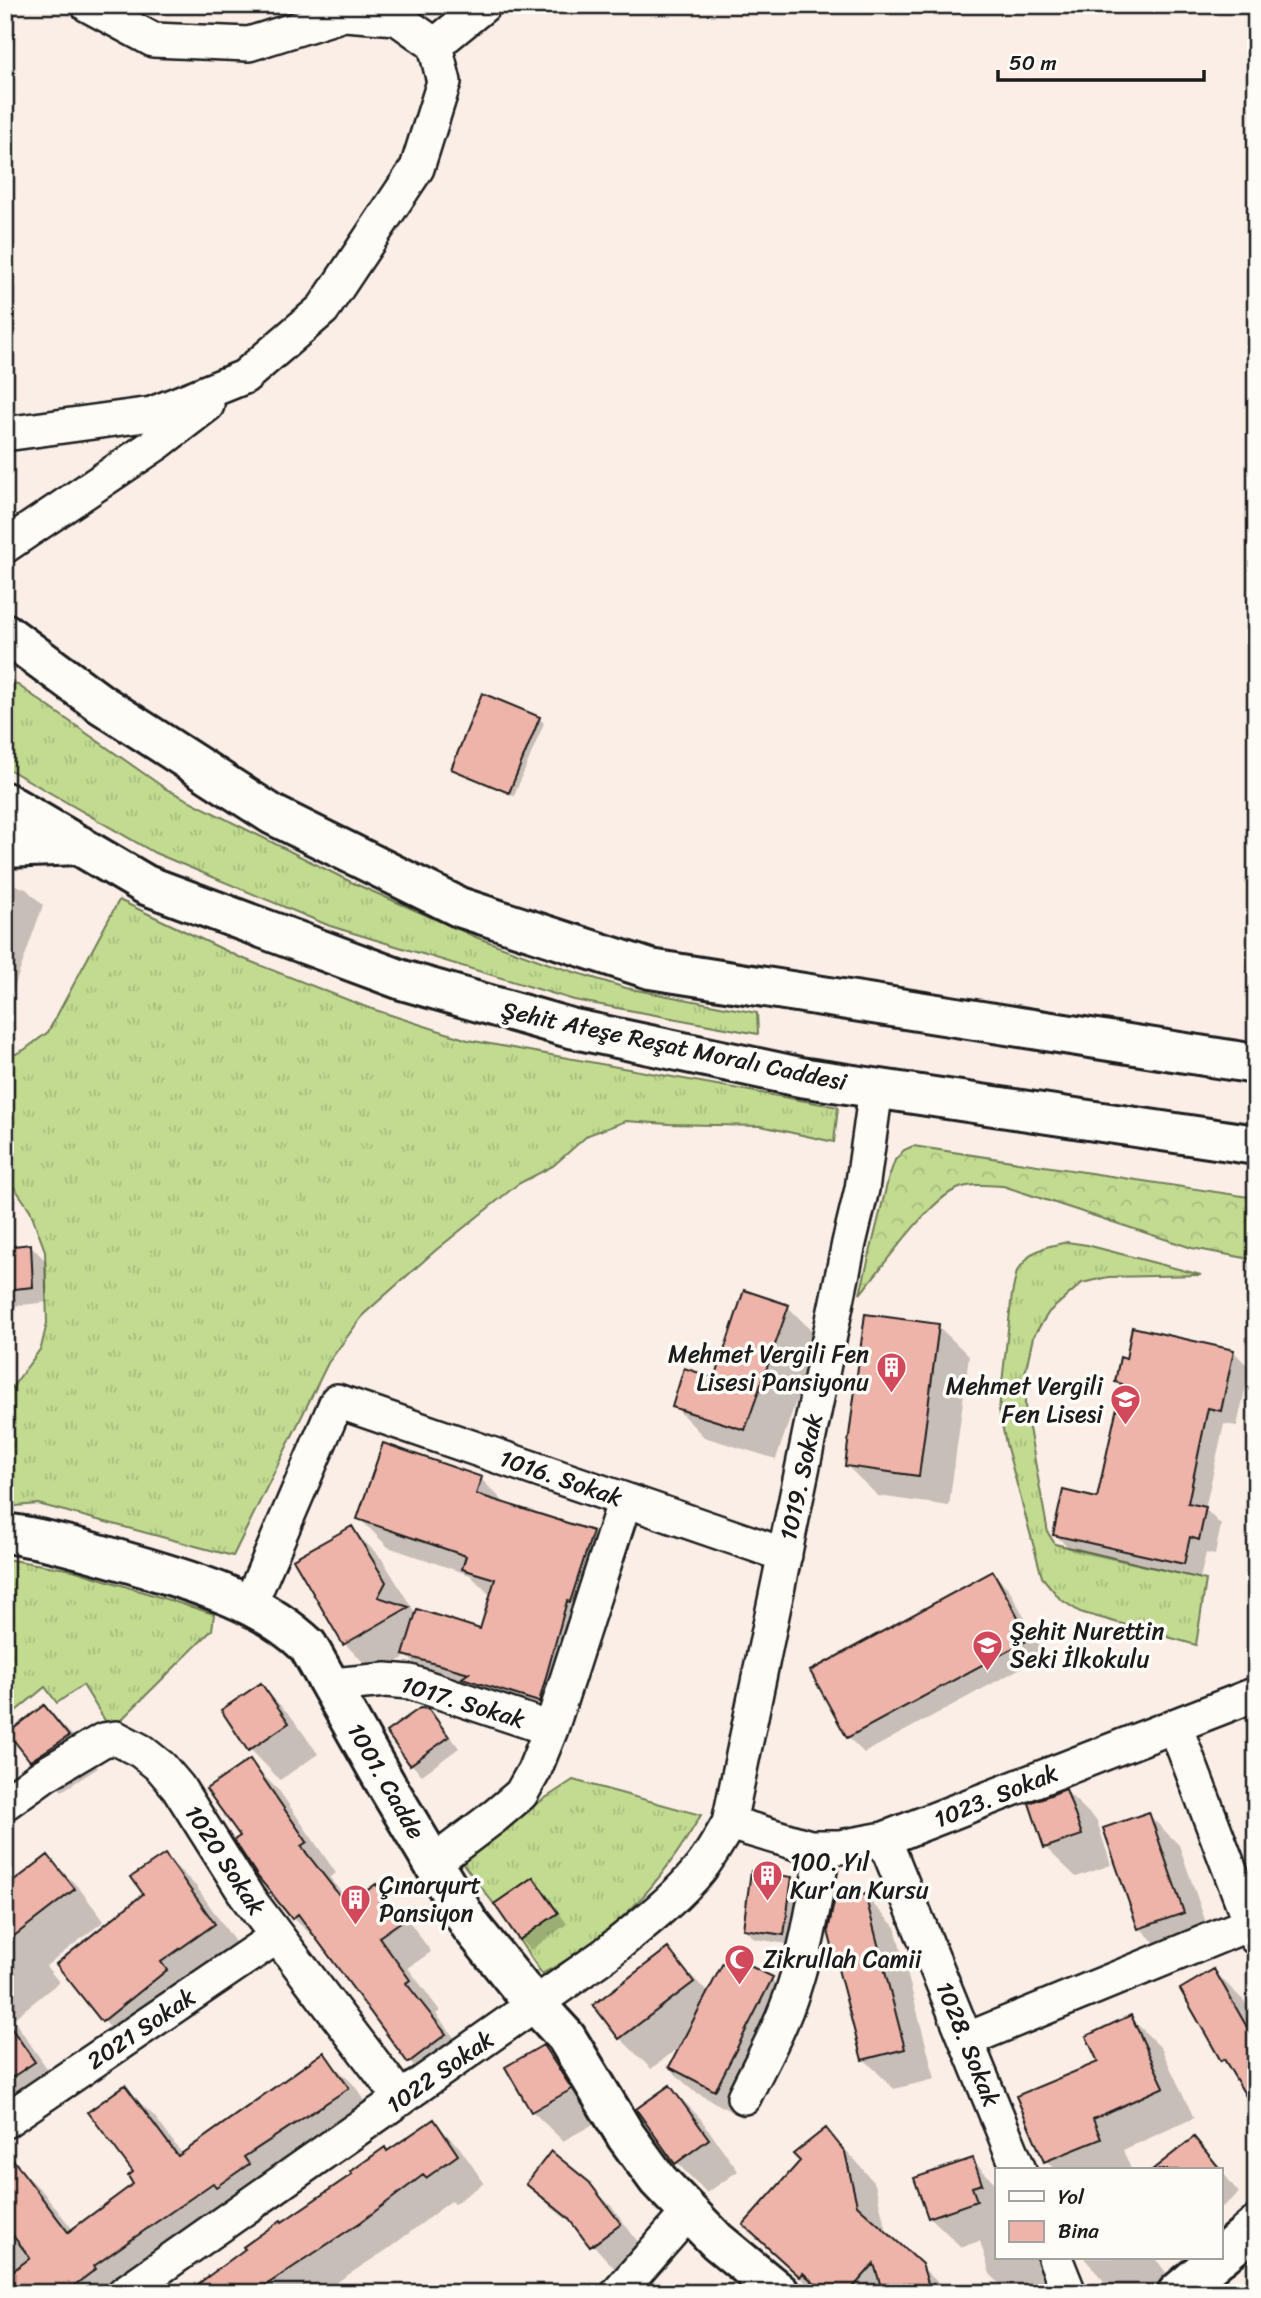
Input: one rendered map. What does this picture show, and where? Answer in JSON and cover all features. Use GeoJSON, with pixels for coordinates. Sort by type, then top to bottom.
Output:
{"type":"FeatureCollection","features":[{"type":"Feature","properties":{"kind":"main road"},"geometry":{"type":"LineString","coordinates":[[5,634],[101,704],[274,815],[459,907],[650,969],[1256,1064]]}},
{"type":"Feature","properties":{"kind":"main road","name":"Şehit Ateşe Reşat Moralı Caddesi"},"geometry":{"type":"LineString","coordinates":[[5,802],[146,885],[402,980],[570,1028],[800,1077],[1256,1145]]}},
{"type":"Feature","properties":{"kind":"main road"},"geometry":{"type":"LineString","coordinates":[[5,848],[79,845]]}},
{"type":"Feature","properties":{"kind":"main road","name":"1001. Cadde"},"geometry":{"type":"LineString","coordinates":[[5,1533],[81,1549],[189,1580],[250,1604],[292,1631],[307,1646],[332,1685],[387,1786],[470,1925],[566,2037],[626,2136],[658,2180],[717,2241],[780,2293]]}},
{"type":"Feature","properties":{"kind":"main road"},"geometry":{"type":"LineString","coordinates":[[1222,2254],[1256,2226]]}},
{"type":"Feature","properties":{"kind":"main road"},"geometry":{"type":"LineString","coordinates":[[1177,2293],[1216,2260]]}},
{"type":"Feature","properties":{"kind":"street"},"geometry":{"type":"LineString","coordinates":[[5,546],[159,442],[244,377],[323,309],[417,168],[444,82],[435,45],[397,18],[344,14],[249,44],[153,40],[88,5]]}},
{"type":"Feature","properties":{"kind":"street"},"geometry":{"type":"LineString","coordinates":[[435,45],[484,5]]}},
{"type":"Feature","properties":{"kind":"street"},"geometry":{"type":"LineString","coordinates":[[5,434],[152,414],[244,377]]}},
{"type":"Feature","properties":{"kind":"street","name":"1019. Sokak"},"geometry":{"type":"LineString","coordinates":[[729,1823],[862,1189],[876,1089]]}},
{"type":"Feature","properties":{"kind":"street","name":"1016. Sokak"},"geometry":{"type":"LineString","coordinates":[[250,1604],[337,1401],[785,1555]]}},
{"type":"Feature","properties":{"kind":"street"},"geometry":{"type":"LineString","coordinates":[[433,1863],[521,1794],[534,1771],[551,1729],[625,1500]]}},
{"type":"Feature","properties":{"kind":"street","name":"1017. Sokak"},"geometry":{"type":"LineString","coordinates":[[332,1685],[386,1680],[411,1682],[551,1729]]}},
{"type":"Feature","properties":{"kind":"street","name":"1023. Sokak"},"geometry":{"type":"LineString","coordinates":[[729,1823],[824,1849],[884,1839],[1256,1694]]}},
{"type":"Feature","properties":{"kind":"street"},"geometry":{"type":"LineString","coordinates":[[966,2040],[1252,1931],[1175,1726]]}},
{"type":"Feature","properties":{"kind":"street","name":"1020 Sokak"},"geometry":{"type":"LineString","coordinates":[[5,1803],[103,1740],[116,1738],[141,1751],[161,1767],[178,1787],[276,1937],[401,2099]]}},
{"type":"Feature","properties":{"kind":"street","name":"1022 Sokak"},"geometry":{"type":"LineString","coordinates":[[124,2293],[606,1954],[698,1872],[729,1823]]}},
{"type":"Feature","properties":{"kind":"street","name":"1028. Sokak"},"geometry":{"type":"LineString","coordinates":[[884,1839],[1018,2168]]}},
{"type":"Feature","properties":{"kind":"street"},"geometry":{"type":"LineString","coordinates":[[744,2097],[794,1990],[824,1849]]}},
{"type":"Feature","properties":{"kind":"street","name":"2021 Sokak"},"geometry":{"type":"LineString","coordinates":[[5,2121],[276,1937]]}},
{"type":"Feature","properties":{"kind":"street"},"geometry":{"type":"LineString","coordinates":[[618,2293],[688,2213]]}},
{"type":"Feature","properties":{"kind":"street"},"geometry":{"type":"LineString","coordinates":[[1056,2260],[1069,2293]]}},
{"type":"Feature","properties":{"kind":"green space"},"geometry":{"type":"Polygon","coordinates":[[[5,676],[166,789],[351,882],[478,938],[555,966],[626,988],[757,1013],[758,1034],[574,1000],[330,926],[155,853],[5,767],[5,676]]]}},
{"type":"Feature","properties":{"kind":"green space"},"geometry":{"type":"Polygon","coordinates":[[[119,900],[239,957],[366,1007],[468,1040],[838,1107],[834,1142],[761,1126],[626,1121],[588,1135],[553,1166],[518,1184],[436,1250],[364,1314],[328,1363],[233,1556],[38,1504],[5,1507],[5,1397],[41,1348],[47,1323],[45,1251],[30,1210],[5,1174],[5,1059],[24,1050],[48,1032],[119,900]]]}},
{"type":"Feature","properties":{"kind":"green space"},"geometry":{"type":"Polygon","coordinates":[[[913,1146],[1256,1198],[1256,1260],[1192,1248],[1003,1186],[973,1185],[955,1190],[932,1208],[860,1294],[895,1160],[904,1150],[913,1146]]]}},
{"type":"Feature","properties":{"kind":"green space"},"geometry":{"type":"Polygon","coordinates":[[[1067,1242],[1201,1275],[1108,1277],[1082,1283],[1049,1312],[1033,1337],[1025,1373],[1025,1406],[1048,1533],[1055,1544],[1206,1580],[1196,1645],[1080,1612],[1060,1599],[1042,1577],[999,1410],[1017,1271],[1031,1254],[1067,1242]]]}},
{"type":"Feature","properties":{"kind":"green space"},"geometry":{"type":"Polygon","coordinates":[[[5,1559],[73,1570],[214,1614],[212,1630],[119,1722],[106,1722],[83,1685],[57,1703],[45,1687],[5,1720],[5,1559]]]}},
{"type":"Feature","properties":{"kind":"green space"},"geometry":{"type":"Polygon","coordinates":[[[573,1780],[701,1815],[669,1864],[634,1906],[592,1943],[542,1974],[519,1940],[558,1913],[533,1877],[494,1904],[457,1856],[573,1780]]]}},
{"type":"Feature","properties":{"kind":"building"},"geometry":{"type":"Polygon","coordinates":[[[482,693],[540,717],[509,793],[451,769],[482,693]]]}},
{"type":"Feature","properties":{"kind":"building"},"geometry":{"type":"Polygon","coordinates":[[[31,1244],[33,1287],[5,1290],[5,1247],[31,1244]]]}},
{"type":"Feature","properties":{"kind":"building"},"geometry":{"type":"Polygon","coordinates":[[[744,1290],[789,1305],[745,1430],[672,1407],[684,1368],[715,1378],[744,1290]]]}},
{"type":"Feature","properties":{"kind":"building","name":"Mehmet Vergili Fen Lisesi Pansiyonu"},"geometry":{"type":"Polygon","coordinates":[[[865,1314],[939,1324],[919,1476],[845,1466],[865,1314]]]}},
{"type":"Feature","properties":{"kind":"building","name":"Mehmet Vergili Fen Lisesi"},"geometry":{"type":"Polygon","coordinates":[[[1132,1327],[1234,1350],[1221,1411],[1208,1408],[1188,1503],[1206,1507],[1199,1540],[1190,1537],[1184,1564],[1053,1535],[1063,1490],[1097,1498],[1122,1384],[1115,1382],[1120,1357],[1126,1359],[1132,1327]]]}},
{"type":"Feature","properties":{"kind":"building"},"geometry":{"type":"Polygon","coordinates":[[[383,1443],[482,1477],[476,1494],[593,1531],[570,1602],[567,1601],[539,1702],[462,1678],[469,1673],[403,1655],[417,1609],[480,1629],[495,1579],[462,1569],[466,1556],[357,1519],[383,1443]]]}},
{"type":"Feature","properties":{"kind":"building"},"geometry":{"type":"Polygon","coordinates":[[[352,1526],[386,1582],[378,1597],[409,1607],[343,1645],[293,1559],[352,1526]]]}},
{"type":"Feature","properties":{"kind":"building"},"geometry":{"type":"Polygon","coordinates":[[[993,1571],[1030,1639],[847,1738],[810,1671],[993,1571]]]}},
{"type":"Feature","properties":{"kind":"building"},"geometry":{"type":"Polygon","coordinates":[[[261,1683],[289,1723],[248,1751],[221,1710],[261,1683]]]}},
{"type":"Feature","properties":{"kind":"building"},"geometry":{"type":"Polygon","coordinates":[[[44,1705],[69,1736],[30,1761],[8,1733],[44,1705]]]}},
{"type":"Feature","properties":{"kind":"building"},"geometry":{"type":"Polygon","coordinates":[[[420,1708],[429,1709],[449,1737],[410,1765],[386,1732],[420,1708]]]}},
{"type":"Feature","properties":{"kind":"building"},"geometry":{"type":"Polygon","coordinates":[[[250,1759],[307,1842],[301,1846],[347,1905],[376,1884],[402,1921],[379,1937],[410,1980],[406,1983],[446,2034],[408,2063],[298,1914],[292,1919],[258,1877],[234,1840],[240,1836],[206,1789],[250,1759]]]}},
{"type":"Feature","properties":{"kind":"building"},"geometry":{"type":"Polygon","coordinates":[[[1066,1789],[1082,1835],[1044,1848],[1029,1803],[1066,1789]]]}},
{"type":"Feature","properties":{"kind":"building"},"geometry":{"type":"Polygon","coordinates":[[[1149,1812],[1184,1913],[1138,1929],[1103,1828],[1149,1812]]]}},
{"type":"Feature","properties":{"kind":"building"},"geometry":{"type":"Polygon","coordinates":[[[165,1854],[215,1924],[161,1962],[167,1970],[102,2022],[56,1964],[143,1894],[131,1877],[165,1854]]]}},
{"type":"Feature","properties":{"kind":"building"},"geometry":{"type":"Polygon","coordinates":[[[48,1855],[75,1889],[5,1943],[5,1888],[48,1855]]]}},
{"type":"Feature","properties":{"kind":"building","name":"100. Yıl Kur'an Kursu"},"geometry":{"type":"Polygon","coordinates":[[[751,1871],[792,1877],[784,1935],[743,1929],[751,1871]]]}},
{"type":"Feature","properties":{"kind":"building"},"geometry":{"type":"Polygon","coordinates":[[[533,1877],[558,1913],[519,1940],[494,1904],[533,1877]]]}},
{"type":"Feature","properties":{"kind":"building"},"geometry":{"type":"Polygon","coordinates":[[[865,1894],[905,2049],[862,2060],[828,1931],[834,1902],[865,1894]]]}},
{"type":"Feature","properties":{"kind":"building"},"geometry":{"type":"Polygon","coordinates":[[[668,1948],[694,1982],[619,2039],[593,2005],[668,1948]]]}},
{"type":"Feature","properties":{"kind":"building"},"geometry":{"type":"Polygon","coordinates":[[[727,1955],[773,1977],[715,2091],[669,2067],[727,1955]]]}},
{"type":"Feature","properties":{"kind":"building"},"geometry":{"type":"Polygon","coordinates":[[[1214,1969],[1256,2043],[1256,2113],[1224,2059],[1221,2061],[1180,1989],[1214,1969]]]}},
{"type":"Feature","properties":{"kind":"building"},"geometry":{"type":"Polygon","coordinates":[[[1131,2015],[1164,2087],[1093,2119],[1101,2139],[1044,2162],[1016,2096],[1098,2062],[1086,2036],[1131,2015]]]}},
{"type":"Feature","properties":{"kind":"building"},"geometry":{"type":"Polygon","coordinates":[[[5,2019],[35,2062],[5,2082],[5,2019]]]}},
{"type":"Feature","properties":{"kind":"building"},"geometry":{"type":"Polygon","coordinates":[[[543,2045],[572,2089],[531,2112],[505,2067],[543,2045]]]}},
{"type":"Feature","properties":{"kind":"building"},"geometry":{"type":"Polygon","coordinates":[[[324,2052],[349,2088],[244,2157],[249,2164],[216,2187],[213,2183],[158,2221],[94,2266],[96,2269],[64,2293],[5,2293],[5,2277],[30,2258],[5,2225],[5,2149],[68,2232],[133,2184],[128,2176],[133,2172],[88,2112],[125,2085],[178,2156],[324,2052]]]}},
{"type":"Feature","properties":{"kind":"building"},"geometry":{"type":"Polygon","coordinates":[[[670,2085],[709,2139],[675,2164],[636,2109],[670,2085]]]}},
{"type":"Feature","properties":{"kind":"building"},"geometry":{"type":"Polygon","coordinates":[[[434,2119],[458,2155],[426,2178],[423,2175],[361,2222],[254,2293],[186,2293],[245,2249],[243,2247],[352,2174],[350,2172],[385,2147],[387,2151],[434,2119]]]}},
{"type":"Feature","properties":{"kind":"building"},"geometry":{"type":"Polygon","coordinates":[[[826,2128],[845,2152],[857,2205],[922,2264],[931,2293],[883,2293],[874,2264],[848,2293],[825,2293],[803,2273],[800,2277],[743,2225],[800,2161],[793,2154],[826,2128]]]}},
{"type":"Feature","properties":{"kind":"building"},"geometry":{"type":"Polygon","coordinates":[[[1194,2137],[1219,2168],[1155,2168],[1194,2137]]]}},
{"type":"Feature","properties":{"kind":"building"},"geometry":{"type":"Polygon","coordinates":[[[551,2151],[589,2182],[621,2224],[590,2247],[568,2218],[526,2184],[551,2151]]]}},
{"type":"Feature","properties":{"kind":"building"},"geometry":{"type":"Polygon","coordinates":[[[973,2158],[982,2184],[972,2187],[977,2201],[928,2218],[914,2178],[973,2158]]]}},
{"type":"Feature","properties":{"kind":"place","name":"Mehmet Vergili Fen Lisesi Pansiyonu"},"geometry":{"type":"Point","coordinates":[892,1395]}},
{"type":"Feature","properties":{"kind":"place","name":"Mehmet Vergili Fen Lisesi"},"geometry":{"type":"Point","coordinates":[1126,1427]}},
{"type":"Feature","properties":{"kind":"place","name":"Şehit Nurettin Seki İlkokulu"},"geometry":{"type":"Point","coordinates":[987,1672]}},
{"type":"Feature","properties":{"kind":"place","name":"100. Yıl Kur'an Kursu"},"geometry":{"type":"Point","coordinates":[767,1903]}},
{"type":"Feature","properties":{"kind":"place","name":"Çınaryurt Pansiyon"},"geometry":{"type":"Point","coordinates":[356,1926]}},
{"type":"Feature","properties":{"kind":"place","name":"Zikrullah Camii"},"geometry":{"type":"Point","coordinates":[740,1986]}}]}
